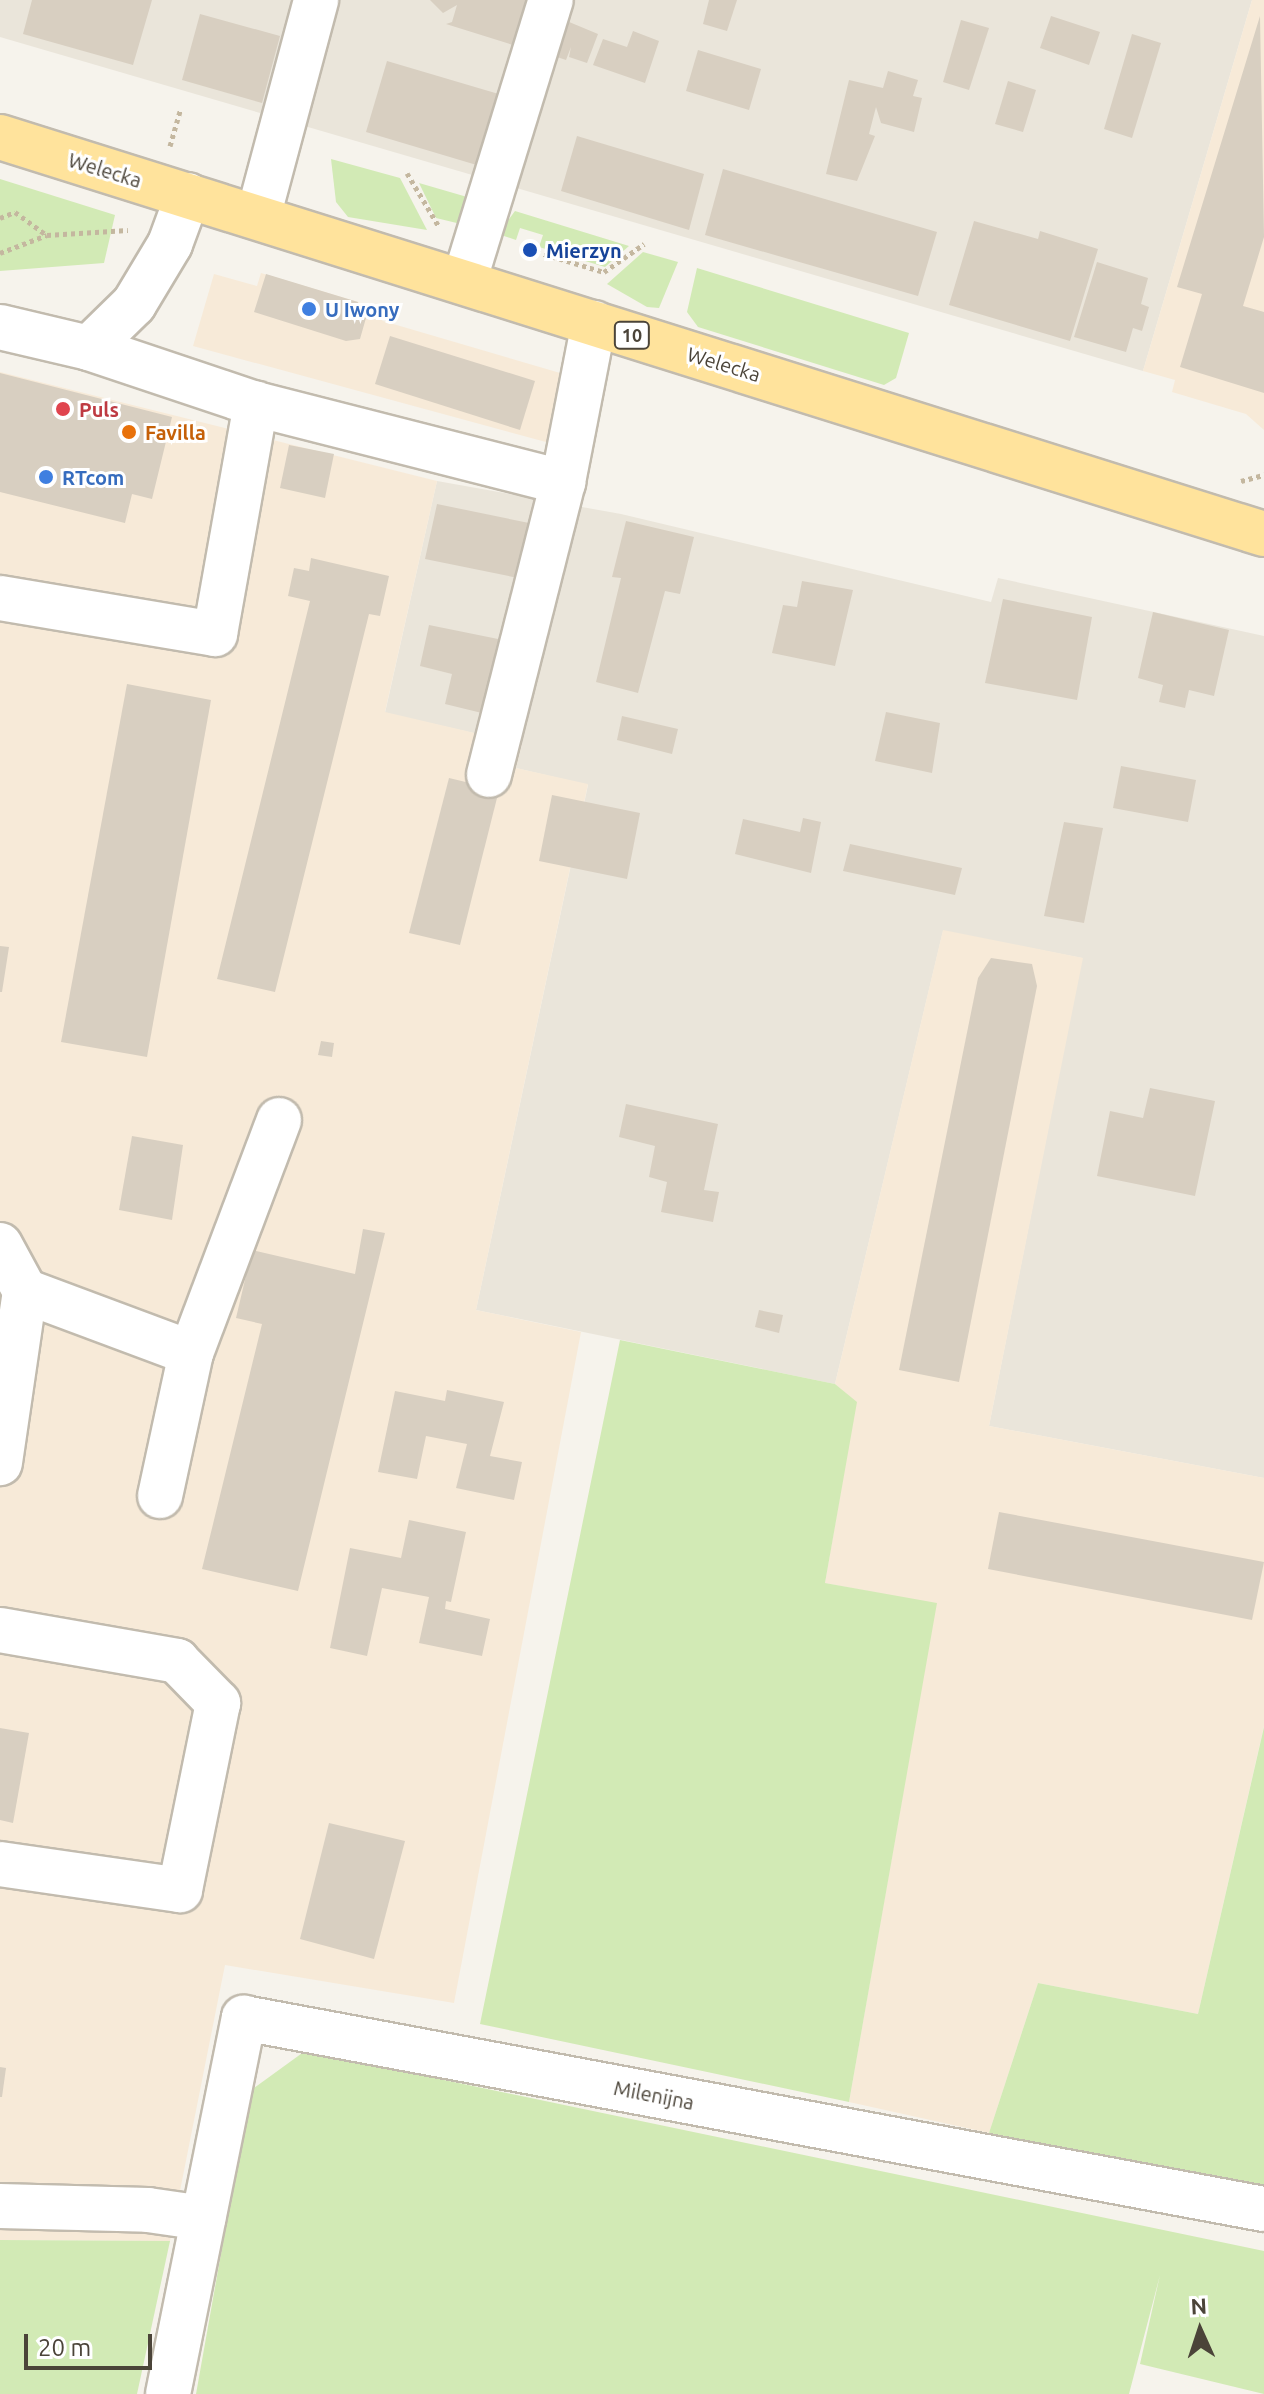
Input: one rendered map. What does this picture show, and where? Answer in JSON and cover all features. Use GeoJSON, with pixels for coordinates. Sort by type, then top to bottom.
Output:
{"type":"FeatureCollection","features":[{"type":"Feature","properties":{"kind":"main road","name":"Welecka"},"geometry":{"type":"LineString","coordinates":[[0,137],[1264,534]]}},
{"type":"Feature","properties":{"kind":"street"},"geometry":{"type":"LineString","coordinates":[[258,217],[316,0]]}},
{"type":"Feature","properties":{"kind":"street"},"geometry":{"type":"LineString","coordinates":[[464,282],[551,0]]}},
{"type":"Feature","properties":{"kind":"street"},"geometry":{"type":"LineString","coordinates":[[89,348],[134,304],[170,244],[188,195]]}},
{"type":"Feature","properties":{"kind":"street"},"geometry":{"type":"LineString","coordinates":[[489,775],[563,482],[594,323]]}},
{"type":"Feature","properties":{"kind":"street"},"geometry":{"type":"LineString","coordinates":[[0,327],[89,348],[256,404],[563,482]]}},
{"type":"Feature","properties":{"kind":"street"},"geometry":{"type":"LineString","coordinates":[[0,598],[215,634],[256,404]]}},
{"type":"Feature","properties":{"kind":"street"},"geometry":{"type":"LineString","coordinates":[[160,1496],[191,1353],[279,1120]]}},
{"type":"Feature","properties":{"kind":"street"},"geometry":{"type":"LineString","coordinates":[[0,1245],[25,1291],[0,1463]]}},
{"type":"Feature","properties":{"kind":"street"},"geometry":{"type":"LineString","coordinates":[[25,1291],[191,1353]]}},
{"type":"Feature","properties":{"kind":"street"},"geometry":{"type":"LineString","coordinates":[[0,1630],[177,1661],[218,1703],[180,1890],[0,1864]]}},
{"type":"Feature","properties":{"kind":"street","name":"Milenijna"},"geometry":{"type":"LineString","coordinates":[[203,2218],[244,2018],[1264,2209]]}},
{"type":"Feature","properties":{"kind":"street"},"geometry":{"type":"LineString","coordinates":[[0,2206],[148,2210],[203,2218],[168,2394]]}},
{"type":"Feature","properties":{"kind":"path"},"geometry":{"type":"LineString","coordinates":[[169,149],[180,110]]}},
{"type":"Feature","properties":{"kind":"path"},"geometry":{"type":"LineString","coordinates":[[0,218],[15,212],[47,235]]}},
{"type":"Feature","properties":{"kind":"path"},"geometry":{"type":"LineString","coordinates":[[0,253],[47,235],[133,230]]}},
{"type":"Feature","properties":{"kind":"shaded area"},"geometry":{"type":"Polygon","coordinates":[[[0,0],[1252,0],[1143,371],[0,37],[0,0]]]}},
{"type":"Feature","properties":{"kind":"shaded area"},"geometry":{"type":"Polygon","coordinates":[[[1252,0],[1264,0],[1264,430],[1246,414],[1172,392],[1175,380],[1143,371],[1252,0]]]}},
{"type":"Feature","properties":{"kind":"shaded area"},"geometry":{"type":"Polygon","coordinates":[[[261,273],[358,302],[383,321],[567,375],[557,445],[193,346],[214,274],[257,286],[261,273]]]}},
{"type":"Feature","properties":{"kind":"shaded area"},"geometry":{"type":"Polygon","coordinates":[[[0,372],[437,481],[385,712],[522,744],[516,768],[588,784],[476,1310],[581,1332],[454,2003],[225,1965],[170,2241],[0,2240],[0,372]]]}},
{"type":"Feature","properties":{"kind":"shaded area"},"geometry":{"type":"Polygon","coordinates":[[[437,481],[621,514],[991,602],[998,578],[1264,636],[1264,1478],[989,1426],[1082,958],[943,931],[835,1384],[476,1310],[588,785],[516,768],[522,744],[385,713],[437,481]]]}},
{"type":"Feature","properties":{"kind":"shaded area"},"geometry":{"type":"Polygon","coordinates":[[[943,930],[1083,958],[989,1426],[1264,1478],[1264,1726],[1198,2014],[1038,1983],[989,2133],[849,2102],[936,1604],[825,1583],[856,1402],[835,1384],[943,930]]]}},
{"type":"Feature","properties":{"kind":"green space"},"geometry":{"type":"Polygon","coordinates":[[[331,159],[400,178],[427,230],[348,217],[336,202],[331,159]]]}},
{"type":"Feature","properties":{"kind":"green space"},"geometry":{"type":"Polygon","coordinates":[[[0,179],[115,215],[104,263],[0,271],[0,179]]]}},
{"type":"Feature","properties":{"kind":"green space"},"geometry":{"type":"Polygon","coordinates":[[[419,183],[474,199],[465,225],[436,218],[419,183]]]}},
{"type":"Feature","properties":{"kind":"green space"},"geometry":{"type":"Polygon","coordinates":[[[515,211],[629,246],[605,267],[539,247],[543,235],[520,228],[516,240],[498,234],[515,211]]]}},
{"type":"Feature","properties":{"kind":"green space"},"geometry":{"type":"Polygon","coordinates":[[[643,252],[678,262],[659,308],[647,307],[607,284],[643,252]]]}},
{"type":"Feature","properties":{"kind":"green space"},"geometry":{"type":"Polygon","coordinates":[[[697,268],[909,333],[896,378],[884,385],[698,327],[687,312],[697,268]]]}},
{"type":"Feature","properties":{"kind":"green space"},"geometry":{"type":"Polygon","coordinates":[[[620,1340],[835,1384],[857,1402],[825,1583],[937,1603],[849,2102],[480,2024],[620,1340]]]}},
{"type":"Feature","properties":{"kind":"green space"},"geometry":{"type":"Polygon","coordinates":[[[1264,1727],[1264,2188],[989,2133],[1038,1983],[1198,2014],[1264,1727]]]}},
{"type":"Feature","properties":{"kind":"green space"},"geometry":{"type":"Polygon","coordinates":[[[305,2051],[1264,2251],[1264,2394],[1140,2364],[1160,2275],[1129,2394],[196,2394],[250,2091],[305,2051]]]}},
{"type":"Feature","properties":{"kind":"green space"},"geometry":{"type":"Polygon","coordinates":[[[0,2240],[170,2241],[137,2394],[0,2394],[0,2240]]]}},
{"type":"Feature","properties":{"kind":"building"},"geometry":{"type":"Polygon","coordinates":[[[32,0],[152,0],[133,65],[23,34],[32,0]]]}},
{"type":"Feature","properties":{"kind":"building"},"geometry":{"type":"Polygon","coordinates":[[[430,0],[530,0],[516,46],[446,24],[452,22],[457,5],[443,13],[430,0]]]}},
{"type":"Feature","properties":{"kind":"building"},"geometry":{"type":"Polygon","coordinates":[[[709,0],[737,0],[727,31],[703,24],[709,0]]]}},
{"type":"Feature","properties":{"kind":"building"},"geometry":{"type":"Polygon","coordinates":[[[200,14],[280,36],[262,103],[182,80],[200,14]]]}},
{"type":"Feature","properties":{"kind":"building"},"geometry":{"type":"Polygon","coordinates":[[[1051,16],[1100,32],[1089,65],[1040,48],[1051,16]]]}},
{"type":"Feature","properties":{"kind":"building"},"geometry":{"type":"Polygon","coordinates":[[[1260,16],[1264,237],[1243,306],[1264,312],[1264,393],[1180,367],[1202,294],[1177,287],[1260,16]]]}},
{"type":"Feature","properties":{"kind":"building"},"geometry":{"type":"Polygon","coordinates":[[[562,19],[598,34],[587,63],[569,57],[571,47],[566,60],[548,54],[562,19]]]}},
{"type":"Feature","properties":{"kind":"building"},"geometry":{"type":"Polygon","coordinates":[[[961,20],[989,28],[969,90],[943,82],[961,20]]]}},
{"type":"Feature","properties":{"kind":"building"},"geometry":{"type":"Polygon","coordinates":[[[633,31],[659,41],[645,83],[593,65],[603,39],[627,47],[633,31]]]}},
{"type":"Feature","properties":{"kind":"building"},"geometry":{"type":"Polygon","coordinates":[[[1132,34],[1161,43],[1132,138],[1104,129],[1132,34]]]}},
{"type":"Feature","properties":{"kind":"building"},"geometry":{"type":"Polygon","coordinates":[[[698,50],[761,69],[749,110],[686,91],[698,50]]]}},
{"type":"Feature","properties":{"kind":"building"},"geometry":{"type":"Polygon","coordinates":[[[387,61],[502,95],[480,166],[366,132],[387,61]]]}},
{"type":"Feature","properties":{"kind":"building"},"geometry":{"type":"Polygon","coordinates":[[[888,71],[918,80],[913,96],[922,98],[914,132],[881,123],[876,107],[869,134],[875,136],[857,181],[826,174],[849,80],[883,88],[888,71]]]}},
{"type":"Feature","properties":{"kind":"building"},"geometry":{"type":"Polygon","coordinates":[[[1008,81],[1036,90],[1023,132],[995,124],[1008,81]]]}},
{"type":"Feature","properties":{"kind":"building"},"geometry":{"type":"Polygon","coordinates":[[[577,136],[704,174],[689,230],[561,191],[577,136]]]}},
{"type":"Feature","properties":{"kind":"building"},"geometry":{"type":"Polygon","coordinates":[[[723,169],[937,232],[918,296],[705,235],[723,169]]]}},
{"type":"Feature","properties":{"kind":"building"},"geometry":{"type":"Polygon","coordinates":[[[974,221],[1038,239],[1040,231],[1098,249],[1070,341],[949,305],[974,221]]]}},
{"type":"Feature","properties":{"kind":"building"},"geometry":{"type":"Polygon","coordinates":[[[1097,262],[1148,278],[1141,304],[1149,307],[1142,331],[1133,328],[1126,352],[1074,337],[1097,262]]]}},
{"type":"Feature","properties":{"kind":"building","name":"U Iwony"},"geometry":{"type":"Polygon","coordinates":[[[266,274],[358,302],[357,307],[368,311],[360,339],[346,341],[254,312],[266,274]]]}},
{"type":"Feature","properties":{"kind":"building"},"geometry":{"type":"Polygon","coordinates":[[[390,336],[535,381],[520,430],[375,384],[390,336]]]}},
{"type":"Feature","properties":{"kind":"building"},"geometry":{"type":"Polygon","coordinates":[[[0,373],[172,417],[152,499],[132,494],[125,523],[0,492],[0,373]]]}},
{"type":"Feature","properties":{"kind":"building"},"geometry":{"type":"Polygon","coordinates":[[[289,445],[334,454],[325,498],[280,488],[289,445]]]}},
{"type":"Feature","properties":{"kind":"building"},"geometry":{"type":"Polygon","coordinates":[[[437,504],[534,524],[523,579],[425,559],[437,504]]]}},
{"type":"Feature","properties":{"kind":"building"},"geometry":{"type":"Polygon","coordinates":[[[626,521],[694,537],[680,594],[665,591],[638,693],[596,682],[621,578],[612,577],[626,521]]]}},
{"type":"Feature","properties":{"kind":"building"},"geometry":{"type":"Polygon","coordinates":[[[311,558],[389,576],[380,616],[369,614],[275,992],[217,979],[310,601],[288,596],[294,568],[309,571],[311,558]]]}},
{"type":"Feature","properties":{"kind":"building"},"geometry":{"type":"Polygon","coordinates":[[[802,581],[853,590],[835,666],[772,653],[783,605],[797,607],[802,581]]]}},
{"type":"Feature","properties":{"kind":"building"},"geometry":{"type":"Polygon","coordinates":[[[1003,599],[1092,617],[1077,700],[985,683],[1003,599]]]}},
{"type":"Feature","properties":{"kind":"building"},"geometry":{"type":"Polygon","coordinates":[[[1153,612],[1229,630],[1214,696],[1189,690],[1185,708],[1159,702],[1163,685],[1138,678],[1153,612]]]}},
{"type":"Feature","properties":{"kind":"building"},"geometry":{"type":"Polygon","coordinates":[[[429,625],[503,640],[486,714],[445,704],[452,674],[420,666],[429,625]]]}},
{"type":"Feature","properties":{"kind":"building"},"geometry":{"type":"Polygon","coordinates":[[[127,684],[211,700],[147,1057],[61,1042],[127,684]]]}},
{"type":"Feature","properties":{"kind":"building"},"geometry":{"type":"Polygon","coordinates":[[[886,712],[940,723],[932,773],[875,761],[886,712]]]}},
{"type":"Feature","properties":{"kind":"building"},"geometry":{"type":"Polygon","coordinates":[[[622,716],[678,729],[672,754],[617,740],[622,716]]]}},
{"type":"Feature","properties":{"kind":"building"},"geometry":{"type":"Polygon","coordinates":[[[1121,766],[1196,780],[1188,822],[1113,808],[1121,766]]]}},
{"type":"Feature","properties":{"kind":"building"},"geometry":{"type":"Polygon","coordinates":[[[449,778],[499,790],[460,945],[409,933],[449,778]]]}},
{"type":"Feature","properties":{"kind":"building"},"geometry":{"type":"Polygon","coordinates":[[[552,795],[640,813],[627,879],[539,861],[552,795]]]}},
{"type":"Feature","properties":{"kind":"building"},"geometry":{"type":"Polygon","coordinates":[[[803,818],[821,822],[811,873],[735,854],[743,819],[800,832],[803,818]]]}},
{"type":"Feature","properties":{"kind":"building"},"geometry":{"type":"Polygon","coordinates":[[[1064,822],[1103,828],[1084,923],[1044,916],[1064,822]]]}},
{"type":"Feature","properties":{"kind":"building"},"geometry":{"type":"Polygon","coordinates":[[[850,844],[962,868],[955,895],[843,871],[850,844]]]}},
{"type":"Feature","properties":{"kind":"building"},"geometry":{"type":"Polygon","coordinates":[[[0,946],[9,947],[2,992],[0,992],[0,946]]]}},
{"type":"Feature","properties":{"kind":"building"},"geometry":{"type":"Polygon","coordinates":[[[991,958],[1032,964],[1037,986],[959,1382],[899,1370],[978,978],[991,958]]]}},
{"type":"Feature","properties":{"kind":"building"},"geometry":{"type":"Polygon","coordinates":[[[321,1041],[334,1043],[332,1057],[318,1055],[321,1041]]]}},
{"type":"Feature","properties":{"kind":"building"},"geometry":{"type":"Polygon","coordinates":[[[1150,1088],[1215,1101],[1195,1196],[1097,1176],[1110,1111],[1143,1118],[1150,1088]]]}},
{"type":"Feature","properties":{"kind":"building"},"geometry":{"type":"Polygon","coordinates":[[[626,1104],[718,1124],[704,1190],[719,1192],[713,1222],[661,1212],[667,1182],[649,1177],[655,1146],[619,1137],[626,1104]]]}},
{"type":"Feature","properties":{"kind":"building"},"geometry":{"type":"Polygon","coordinates":[[[132,1136],[183,1145],[172,1220],[119,1210],[132,1136]]]}},
{"type":"Feature","properties":{"kind":"building"},"geometry":{"type":"Polygon","coordinates":[[[363,1229],[385,1233],[298,1591],[202,1569],[262,1324],[236,1318],[252,1250],[355,1274],[363,1229]]]}},
{"type":"Feature","properties":{"kind":"building"},"geometry":{"type":"Polygon","coordinates":[[[759,1310],[783,1315],[779,1333],[755,1327],[759,1310]]]}},
{"type":"Feature","properties":{"kind":"building"},"geometry":{"type":"Polygon","coordinates":[[[447,1390],[504,1402],[490,1456],[522,1462],[514,1500],[456,1488],[467,1444],[426,1436],[417,1479],[378,1472],[395,1391],[445,1401],[447,1390]]]}},
{"type":"Feature","properties":{"kind":"building"},"geometry":{"type":"Polygon","coordinates":[[[999,1512],[1264,1562],[1252,1620],[988,1569],[999,1512]]]}},
{"type":"Feature","properties":{"kind":"building"},"geometry":{"type":"Polygon","coordinates":[[[409,1520],[466,1532],[451,1602],[446,1601],[445,1609],[490,1619],[482,1656],[419,1643],[429,1597],[382,1588],[367,1656],[330,1648],[350,1548],[401,1558],[409,1520]]]}},
{"type":"Feature","properties":{"kind":"building"},"geometry":{"type":"Polygon","coordinates":[[[0,1728],[29,1733],[13,1823],[0,1820],[0,1728]]]}},
{"type":"Feature","properties":{"kind":"building"},"geometry":{"type":"Polygon","coordinates":[[[329,1823],[405,1841],[374,1959],[300,1939],[329,1823]]]}},
{"type":"Feature","properties":{"kind":"building"},"geometry":{"type":"Polygon","coordinates":[[[0,2067],[6,2068],[2,2097],[0,2097],[0,2067]]]}},
{"type":"Feature","properties":{"kind":"place","name":"Mierzyn"},"geometry":{"type":"Point","coordinates":[530,250]}},
{"type":"Feature","properties":{"kind":"place","name":"U Iwony"},"geometry":{"type":"Point","coordinates":[309,309]}},
{"type":"Feature","properties":{"kind":"place","name":"Puls"},"geometry":{"type":"Point","coordinates":[63,409]}},
{"type":"Feature","properties":{"kind":"place","name":"Favilla"},"geometry":{"type":"Point","coordinates":[129,432]}},
{"type":"Feature","properties":{"kind":"place","name":"RTcom"},"geometry":{"type":"Point","coordinates":[46,477]}}]}
